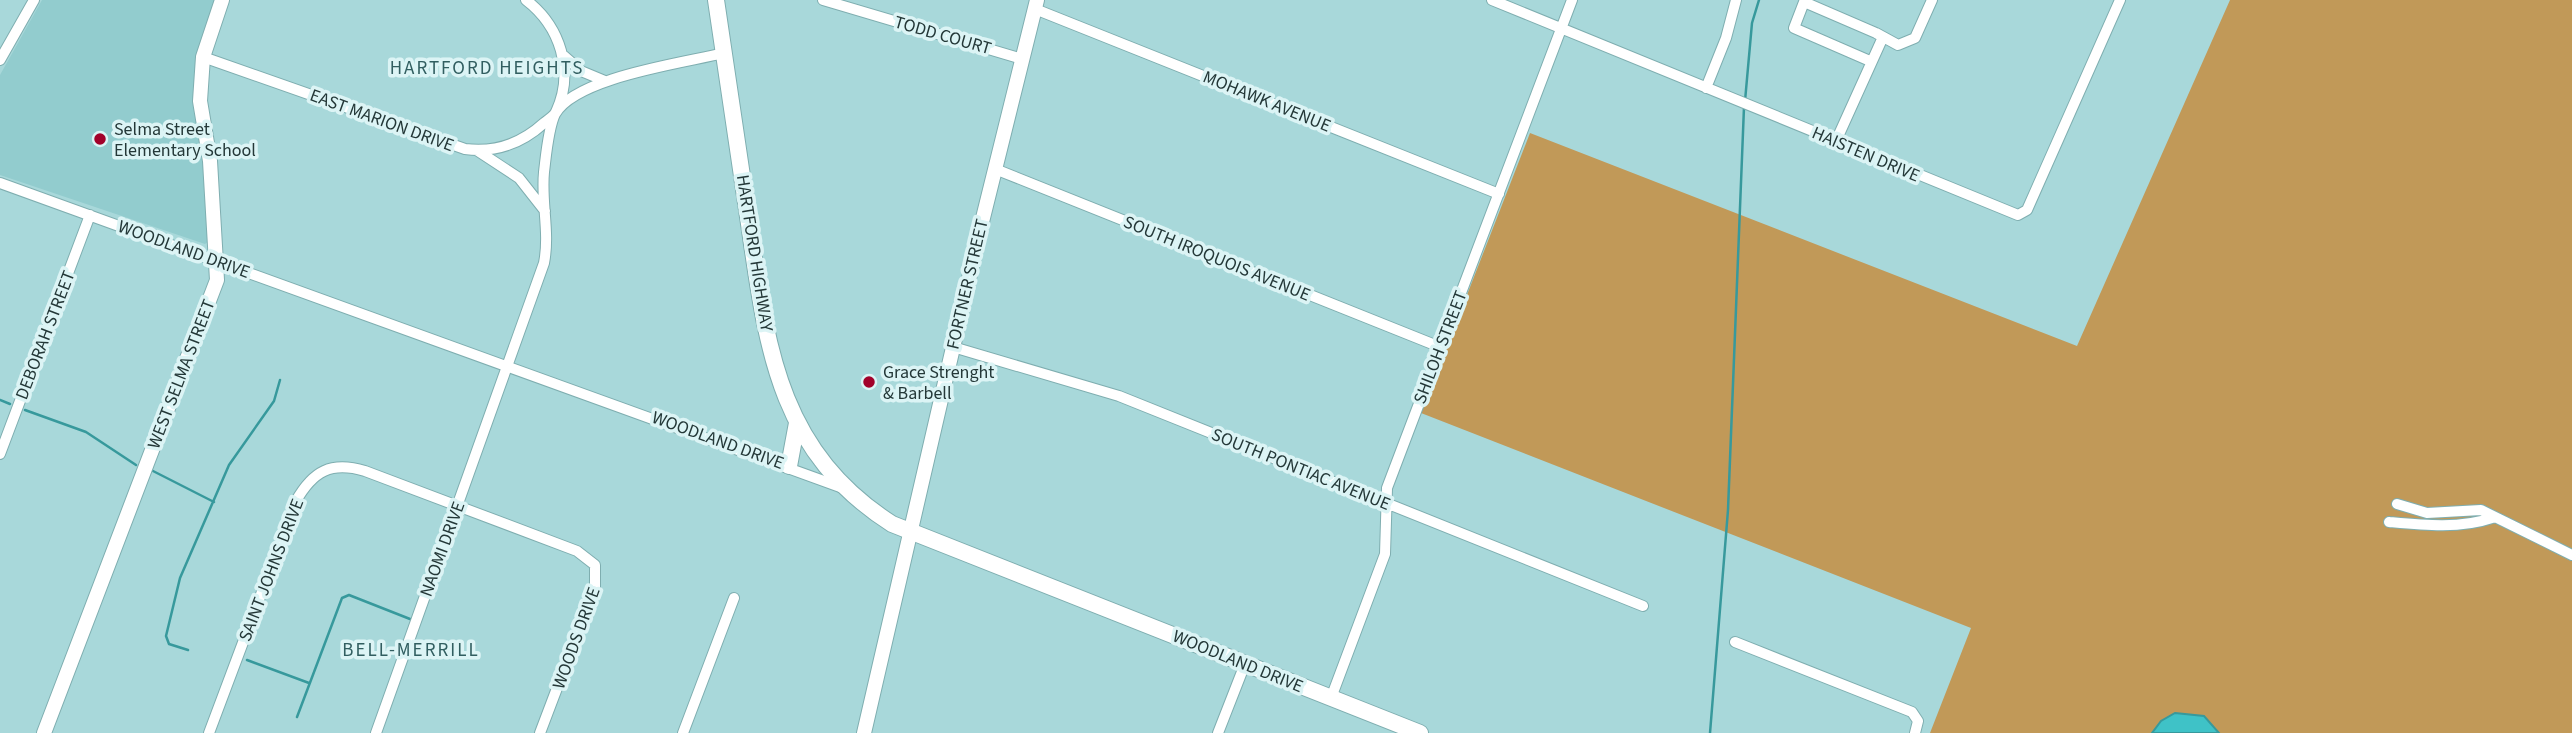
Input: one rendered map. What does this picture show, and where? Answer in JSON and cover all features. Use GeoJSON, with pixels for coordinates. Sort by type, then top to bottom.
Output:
{"type":"FeatureCollection","features":[{"type":"Feature","properties":{"kind":"main road","name":"HARTFORD HIGHWAY"},"geometry":{"type":"LineString","coordinates":[[716,0],[766,332],[780,386],[797,423],[843,488]]}},
{"type":"Feature","properties":{"kind":"main road"},"geometry":{"type":"LineString","coordinates":[[789,466],[797,423]]}},
{"type":"Feature","properties":{"kind":"main road","name":"WOODLAND DRIVE"},"geometry":{"type":"LineString","coordinates":[[843,488],[883,518],[910,531],[1331,698],[1387,727],[1420,733]]}},
{"type":"Feature","properties":{"kind":"street"},"geometry":{"type":"LineString","coordinates":[[0,60],[34,0]]}},
{"type":"Feature","properties":{"kind":"street","name":"WEST SELMA STREET"},"geometry":{"type":"LineString","coordinates":[[44,733],[217,280],[210,161],[200,102],[204,57],[222,0]]}},
{"type":"Feature","properties":{"kind":"street"},"geometry":{"type":"LineString","coordinates":[[526,0],[543,14],[564,56],[581,71],[605,81]]}},
{"type":"Feature","properties":{"kind":"street","name":"TODD COURT"},"geometry":{"type":"LineString","coordinates":[[822,0],[1022,59]]}},
{"type":"Feature","properties":{"kind":"street","name":"HAISTEN DRIVE"},"geometry":{"type":"LineString","coordinates":[[1492,0],[2011,214],[2021,215],[2027,210],[2120,0]]}},
{"type":"Feature","properties":{"kind":"street","name":"SHILOH STREET"},"geometry":{"type":"LineString","coordinates":[[1331,698],[1385,554],[1387,488],[1572,0]]}},
{"type":"Feature","properties":{"kind":"street"},"geometry":{"type":"LineString","coordinates":[[1706,88],[1736,0]]}},
{"type":"Feature","properties":{"kind":"street"},"geometry":{"type":"LineString","coordinates":[[1870,61],[1794,29],[1804,2],[1898,45],[1912,41],[1932,0]]}},
{"type":"Feature","properties":{"kind":"street","name":"FORTNER STREET"},"geometry":{"type":"LineString","coordinates":[[864,733],[1036,4]]}},
{"type":"Feature","properties":{"kind":"street","name":"MOHAWK AVENUE"},"geometry":{"type":"LineString","coordinates":[[1036,4],[1499,194]]}},
{"type":"Feature","properties":{"kind":"street"},"geometry":{"type":"LineString","coordinates":[[1836,141],[1883,37]]}},
{"type":"Feature","properties":{"kind":"street","name":"EAST MARION DRIVE"},"geometry":{"type":"LineString","coordinates":[[204,57],[450,145],[478,151],[495,149],[521,140],[582,92],[605,81],[724,53]]}},
{"type":"Feature","properties":{"kind":"street","name":"NAOMI DRIVE"},"geometry":{"type":"LineString","coordinates":[[376,733],[544,262],[548,235],[543,175],[564,76],[564,56]]}},
{"type":"Feature","properties":{"kind":"street"},"geometry":{"type":"LineString","coordinates":[[478,151],[519,178],[545,211]]}},
{"type":"Feature","properties":{"kind":"street","name":"SOUTH IROQUOIS AVENUE"},"geometry":{"type":"LineString","coordinates":[[995,169],[1440,347]]}},
{"type":"Feature","properties":{"kind":"street","name":"WOODLAND DRIVE"},"geometry":{"type":"LineString","coordinates":[[0,183],[789,466],[843,488]]}},
{"type":"Feature","properties":{"kind":"street","name":"DEBORAH STREET"},"geometry":{"type":"LineString","coordinates":[[0,454],[90,215]]}},
{"type":"Feature","properties":{"kind":"street","name":"SOUTH PONTIAC AVENUE"},"geometry":{"type":"LineString","coordinates":[[953,347],[1119,396],[1643,606]]}},
{"type":"Feature","properties":{"kind":"street","name":"SAINT JOHNS DRIVE"},"geometry":{"type":"LineString","coordinates":[[209,733],[296,502],[312,478],[331,467],[353,467],[457,506]]}},
{"type":"Feature","properties":{"kind":"street"},"geometry":{"type":"LineString","coordinates":[[2398,504],[2427,513],[2481,510],[2492,518],[2572,555]]}},
{"type":"Feature","properties":{"kind":"street","name":"WOODS DRIVE"},"geometry":{"type":"LineString","coordinates":[[457,506],[577,551],[595,565],[595,588],[540,733]]}},
{"type":"Feature","properties":{"kind":"street"},"geometry":{"type":"LineString","coordinates":[[2389,522],[2428,525],[2479,522],[2492,518]]}},
{"type":"Feature","properties":{"kind":"street"},"geometry":{"type":"LineString","coordinates":[[683,733],[734,598]]}},
{"type":"Feature","properties":{"kind":"street"},"geometry":{"type":"LineString","coordinates":[[1735,642],[1912,712],[1919,721],[1915,733]]}},
{"type":"Feature","properties":{"kind":"street"},"geometry":{"type":"LineString","coordinates":[[1219,733],[1245,664]]}},
{"type":"Feature","properties":{"kind":"shaded area","name":"Selma Street Elementary School"},"geometry":{"type":"Polygon","coordinates":[[[42,0],[216,0],[198,53],[194,76],[195,110],[205,168],[209,241],[205,244],[0,175],[0,75],[42,0]]]}},
{"type":"Feature","properties":{"kind":"shaded area"},"geometry":{"type":"Polygon","coordinates":[[[2230,0],[2572,0],[2572,733],[1930,733],[1971,628],[1421,413],[1530,133],[2077,346],[2230,0]]]}},
{"type":"Feature","properties":{"kind":"water"},"geometry":{"type":"Polygon","coordinates":[[[2175,713],[2204,716],[2219,733],[2152,733],[2161,721],[2175,713]]]}},
{"type":"Feature","properties":{"kind":"waterway"},"geometry":{"type":"LineString","coordinates":[[1745,101],[1752,23],[1759,0]]}},
{"type":"Feature","properties":{"kind":"waterway"},"geometry":{"type":"LineString","coordinates":[[1710,733],[1728,510],[1744,107]]}},
{"type":"Feature","properties":{"kind":"waterway"},"geometry":{"type":"LineString","coordinates":[[188,650],[169,644],[166,636],[180,578],[229,465],[274,401],[280,380]]}},
{"type":"Feature","properties":{"kind":"waterway"},"geometry":{"type":"LineString","coordinates":[[0,400],[10,404]]}},
{"type":"Feature","properties":{"kind":"waterway"},"geometry":{"type":"LineString","coordinates":[[25,410],[86,432],[136,465]]}},
{"type":"Feature","properties":{"kind":"waterway"},"geometry":{"type":"LineString","coordinates":[[153,471],[214,502]]}},
{"type":"Feature","properties":{"kind":"waterway"},"geometry":{"type":"LineString","coordinates":[[297,717],[342,598],[349,595],[410,619]]}},
{"type":"Feature","properties":{"kind":"waterway"},"geometry":{"type":"LineString","coordinates":[[247,660],[309,683]]}},
{"type":"Feature","properties":{"kind":"place","name":"Selma Street Elementary School"},"geometry":{"type":"Point","coordinates":[100,139]}},
{"type":"Feature","properties":{"kind":"place","name":"Grace Strenght & Barbell"},"geometry":{"type":"Point","coordinates":[869,382]}},
{"type":"Feature","properties":{"kind":"district","name":"HARTFORD HEIGHTS"},"geometry":{"type":"Point","coordinates":[487,67]}},
{"type":"Feature","properties":{"kind":"district","name":"BELL-MERRILL"},"geometry":{"type":"Point","coordinates":[411,649]}}]}
